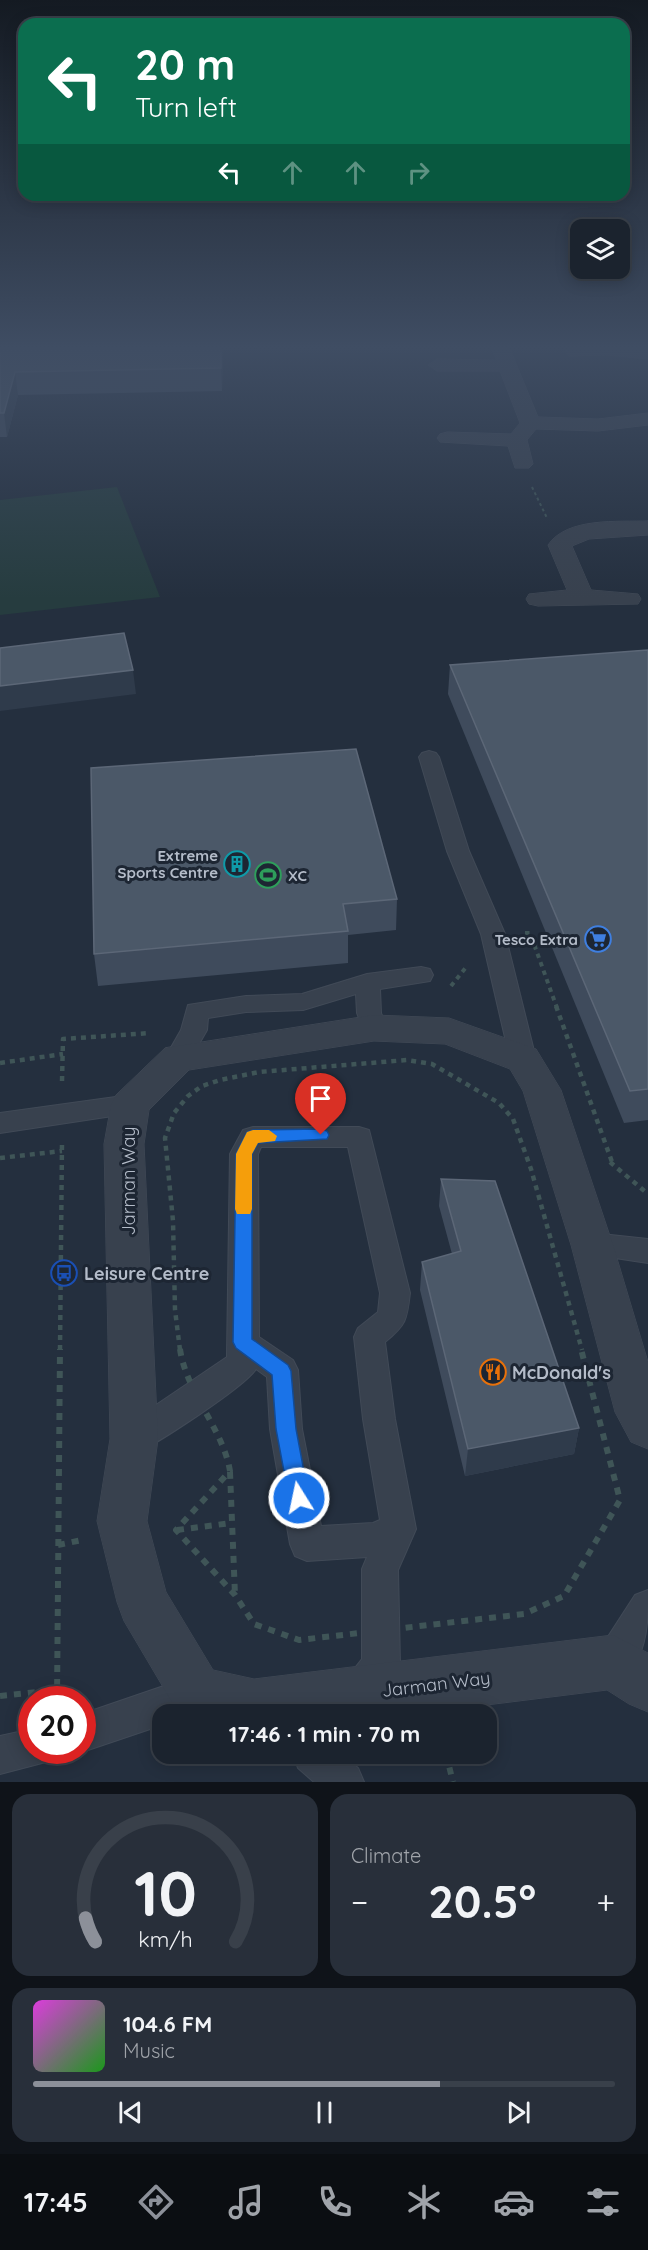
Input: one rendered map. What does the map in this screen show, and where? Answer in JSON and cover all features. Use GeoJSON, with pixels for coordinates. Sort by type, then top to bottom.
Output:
{"type":"FeatureCollection","features":[{"type":"Feature","properties":{"kind":"street"},"geometry":{"type":"LineString","coordinates":[[522,464],[517,440],[523,432]]}},
{"type":"Feature","properties":{"kind":"street"},"geometry":{"type":"LineString","coordinates":[[447,438],[517,440]]}},
{"type":"Feature","properties":{"kind":"street"},"geometry":{"type":"LineString","coordinates":[[582,597],[560,545],[571,537],[589,532],[648,528]]}},
{"type":"Feature","properties":{"kind":"street"},"geometry":{"type":"LineString","coordinates":[[538,599],[629,598]]}},
{"type":"Feature","properties":{"kind":"street"},"geometry":{"type":"LineString","coordinates":[[178,1058],[374,1028],[449,1031],[523,1059],[542,1090],[592,1245],[639,1412],[648,1426]]}},
{"type":"Feature","properties":{"kind":"street","name":"Jarman Way"},"geometry":{"type":"LineString","coordinates":[[178,1058],[130,1105],[124,1144],[134,1439],[122,1521],[143,1602],[196,1694],[232,1704]]}},
{"type":"Feature","properties":{"kind":"street","name":"Jarman Way"},"geometry":{"type":"LineString","coordinates":[[298,1704],[356,1694],[631,1673]]}},
{"type":"Feature","properties":{"kind":"lane"},"geometry":{"type":"LineString","coordinates":[[429,757],[458,851],[493,934],[523,1059]]}},
{"type":"Feature","properties":{"kind":"lane"},"geometry":{"type":"LineString","coordinates":[[178,1058],[194,1030],[197,1011],[246,1004],[303,1002],[367,982],[421,975]]}},
{"type":"Feature","properties":{"kind":"lane"},"geometry":{"type":"LineString","coordinates":[[367,982],[369,1013],[374,1028]]}},
{"type":"Feature","properties":{"kind":"lane"},"geometry":{"type":"LineString","coordinates":[[0,1123],[130,1105]]}},
{"type":"Feature","properties":{"kind":"lane"},"geometry":{"type":"LineString","coordinates":[[134,1439],[175,1413],[243,1363],[244,1154],[253,1137],[359,1137],[395,1293],[392,1318],[369,1337],[379,1419],[399,1529],[380,1569],[381,1665],[356,1694]]}},
{"type":"Feature","properties":{"kind":"lane"},"geometry":{"type":"LineString","coordinates":[[592,1245],[648,1251]]}},
{"type":"Feature","properties":{"kind":"lane"},"geometry":{"type":"LineString","coordinates":[[242,1342],[282,1371],[286,1429],[307,1544],[375,1540],[399,1529]]}},
{"type":"Feature","properties":{"kind":"lane"},"geometry":{"type":"LineString","coordinates":[[631,1673],[648,1608]]}},
{"type":"Feature","properties":{"kind":"lane"},"geometry":{"type":"LineString","coordinates":[[96,1728],[196,1694]]}},
{"type":"Feature","properties":{"kind":"lane"},"geometry":{"type":"LineString","coordinates":[[0,1755],[18,1751]]}},
{"type":"Feature","properties":{"kind":"lane"},"geometry":{"type":"LineString","coordinates":[[324,1764],[345,1782]]}},
{"type":"Feature","properties":{"kind":"path"},"geometry":{"type":"LineString","coordinates":[[522,464],[544,515],[571,537]]}},
{"type":"Feature","properties":{"kind":"path"},"geometry":{"type":"LineString","coordinates":[[0,1063],[63,1054]]}},
{"type":"Feature","properties":{"kind":"path"},"geometry":{"type":"LineString","coordinates":[[57,1686],[63,1133]]}},
{"type":"Feature","properties":{"kind":"path"},"geometry":{"type":"LineString","coordinates":[[0,1158],[62,1151]]}},
{"type":"Feature","properties":{"kind":"path"},"geometry":{"type":"LineString","coordinates":[[230,1471],[235,1595]]}},
{"type":"Feature","properties":{"kind":"path"},"geometry":{"type":"LineString","coordinates":[[176,1530],[231,1523]]}},
{"type":"Feature","properties":{"kind":"path"},"geometry":{"type":"LineString","coordinates":[[0,1696],[18,1694]]}},
{"type":"Feature","properties":{"kind":"path"},"geometry":{"type":"LineString","coordinates":[[448,1764],[453,1782]]}},
{"type":"Feature","properties":{"kind":"green space"},"geometry":{"type":"Polygon","coordinates":[[[117,487],[160,597],[0,615],[0,500],[117,487]]]}},
{"type":"Feature","properties":{"kind":"building"},"geometry":{"type":"Polygon","coordinates":[[[124,633],[133,670],[0,686],[0,648],[124,633]]]}},
{"type":"Feature","properties":{"kind":"building","name":"Tesco Extra"},"geometry":{"type":"Polygon","coordinates":[[[648,650],[648,1089],[630,1091],[450,665],[648,650]]]}},
{"type":"Feature","properties":{"kind":"building","name":"Extreme Sports Centre"},"geometry":{"type":"Polygon","coordinates":[[[356,749],[397,899],[343,904],[348,931],[94,954],[91,768],[356,749]]]}},
{"type":"Feature","properties":{"kind":"building","name":"McDonald's"},"geometry":{"type":"Polygon","coordinates":[[[441,1179],[495,1181],[579,1428],[468,1449],[422,1262],[461,1251],[441,1179]]]}},
{"type":"Feature","properties":{"kind":"slow traffic"},"geometry":{"type":"LineString","coordinates":[[243,1209],[244,1154],[253,1137],[269,1136]]}},
{"type":"Feature","properties":{"kind":"place","name":"Extreme Sports Centre"},"geometry":{"type":"Point","coordinates":[237,864]}},
{"type":"Feature","properties":{"kind":"place","name":"XC"},"geometry":{"type":"Point","coordinates":[268,875]}},
{"type":"Feature","properties":{"kind":"place","name":"Tesco Extra"},"geometry":{"type":"Point","coordinates":[598,939]}},
{"type":"Feature","properties":{"kind":"place","name":"Leisure Centre"},"geometry":{"type":"Point","coordinates":[64,1273]}},
{"type":"Feature","properties":{"kind":"place","name":"McDonald's"},"geometry":{"type":"Point","coordinates":[493,1372]}},
{"type":"Feature","properties":{"kind":"route"},"geometry":{"type":"LineString","coordinates":[[299,1498],[286,1429],[282,1371],[242,1342],[244,1154],[253,1137],[321,1135]]}}]}
